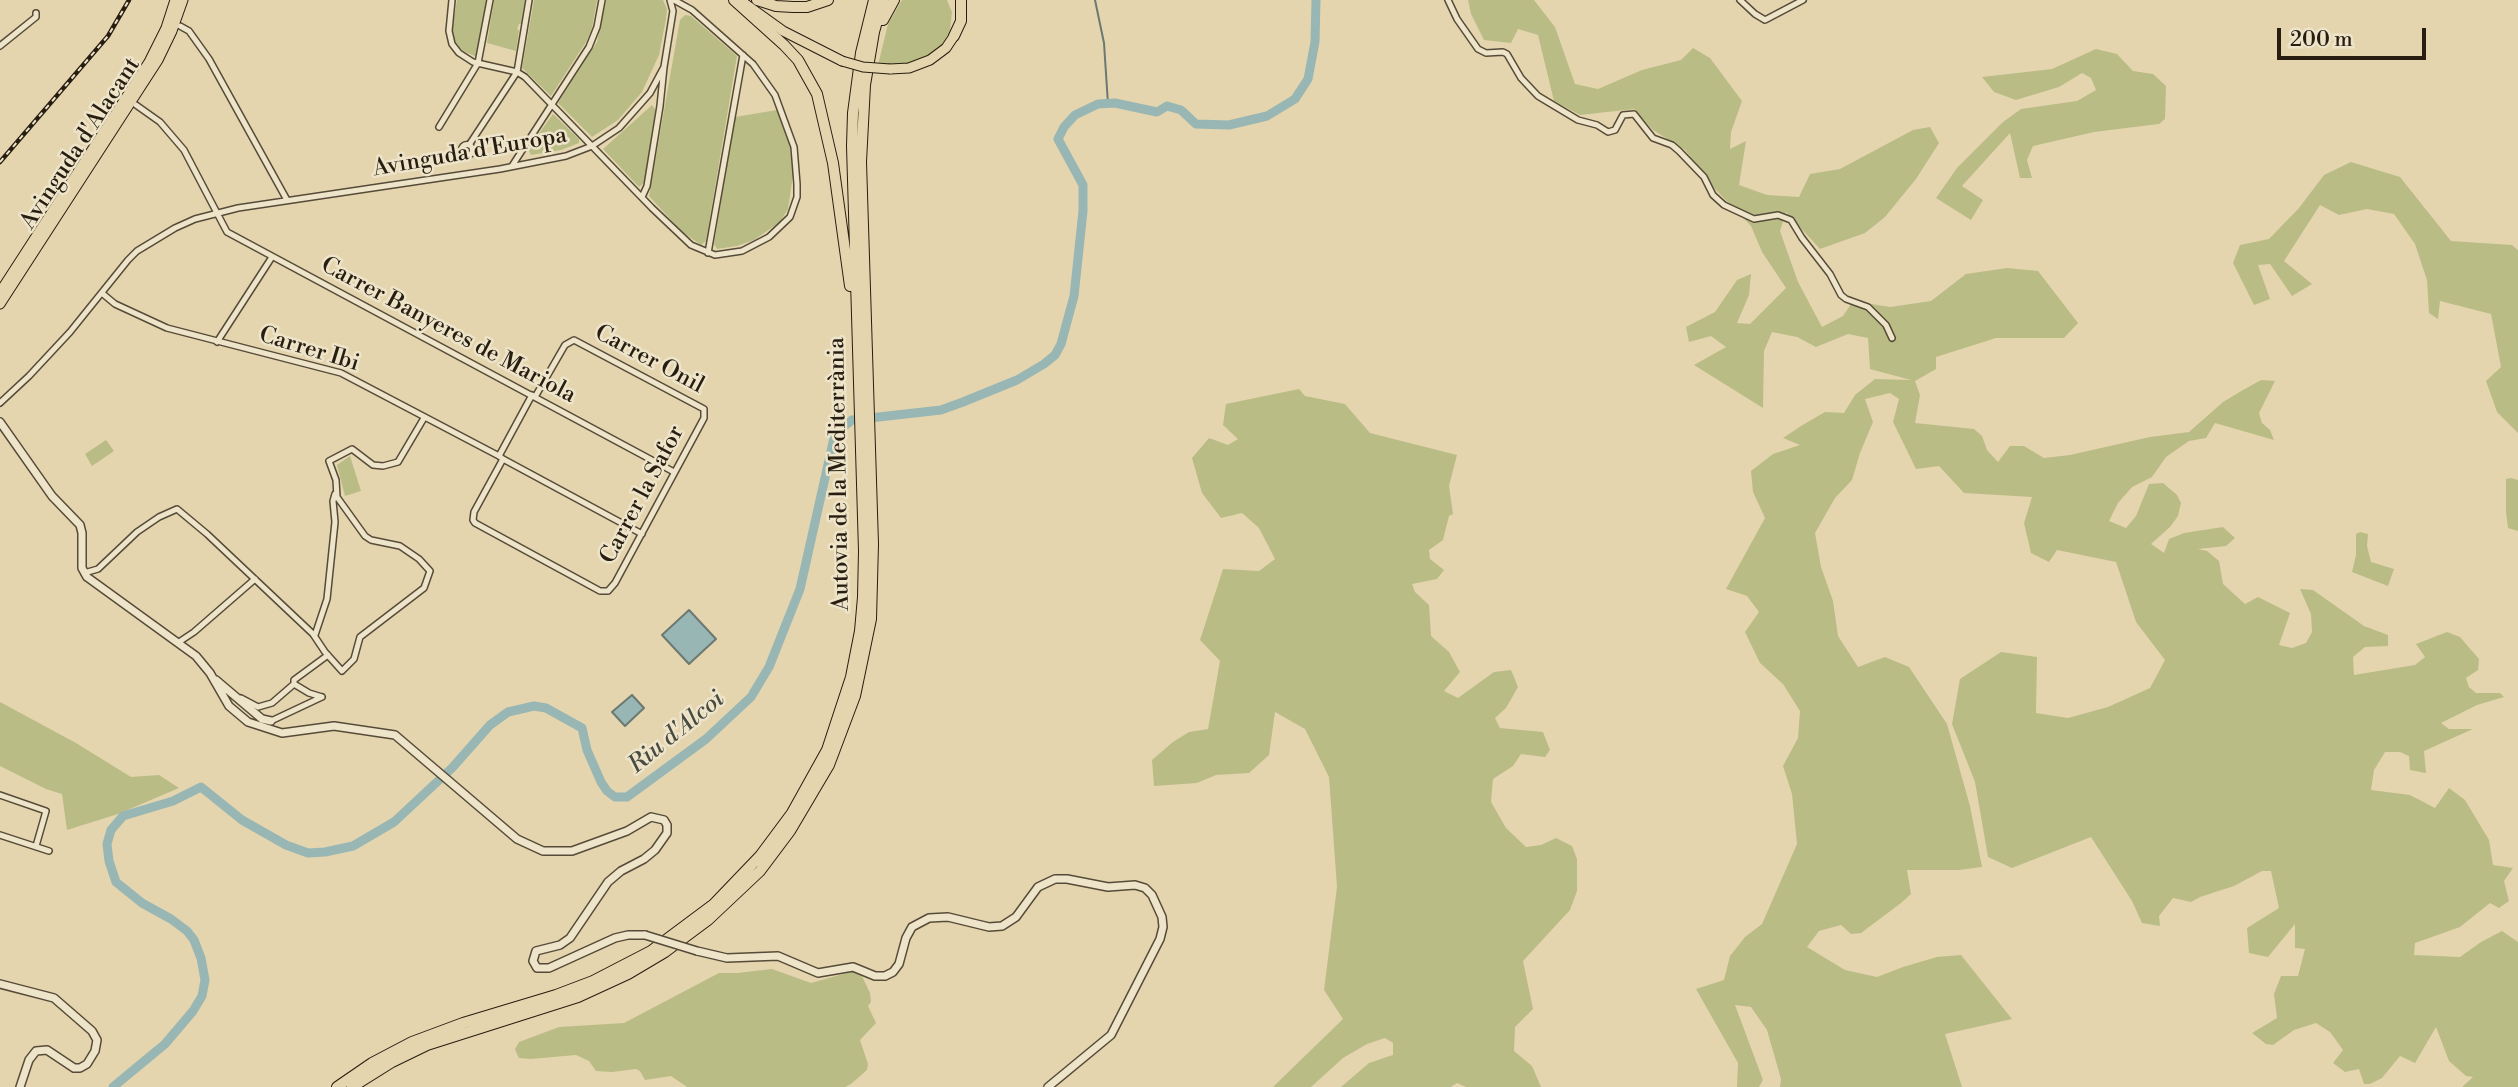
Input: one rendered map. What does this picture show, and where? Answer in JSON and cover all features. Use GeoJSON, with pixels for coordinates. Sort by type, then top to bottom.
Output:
{"type":"FeatureCollection","features":[{"type":"Feature","properties":{"kind":"highway"},"geometry":{"type":"LineString","coordinates":[[734,0],[784,44],[798,60],[817,94],[828,135],[858,305]]}},
{"type":"Feature","properties":{"kind":"highway"},"geometry":{"type":"LineString","coordinates":[[757,0],[776,6],[793,7],[828,0]]}},
{"type":"Feature","properties":{"kind":"highway","name":"Autovia de la Mediterrània"},"geometry":{"type":"LineString","coordinates":[[337,1087],[372,1063],[401,1048],[578,997],[628,974],[689,936],[738,894],[776,850],[814,794],[829,765],[851,708],[871,605],[873,544],[858,305],[853,114],[861,53],[874,0]]}},
{"type":"Feature","properties":{"kind":"highway","name":"Autovia de la Mediterrània"},"geometry":{"type":"LineString","coordinates":[[862,648],[864,551],[858,370],[854,346],[858,305],[862,113],[870,53],[883,0]]}},
{"type":"Feature","properties":{"kind":"highway"},"geometry":{"type":"LineString","coordinates":[[870,53],[894,0]]}},
{"type":"Feature","properties":{"kind":"highway"},"geometry":{"type":"LineString","coordinates":[[952,0],[958,20],[954,36]]}},
{"type":"Feature","properties":{"kind":"highway"},"geometry":{"type":"LineString","coordinates":[[954,36],[961,21],[961,0]]}},
{"type":"Feature","properties":{"kind":"highway","name":"Autovia de la Mediterrània"},"geometry":{"type":"LineString","coordinates":[[352,1087],[401,1058],[467,1027]]}},
{"type":"Feature","properties":{"kind":"main road","name":"Avinguda d'Alacant"},"geometry":{"type":"LineString","coordinates":[[0,292],[149,62],[166,28],[175,0]]}},
{"type":"Feature","properties":{"kind":"main road","name":"Avinguda d'Alacant"},"geometry":{"type":"LineString","coordinates":[[0,304],[152,70],[172,31],[183,0]]}},
{"type":"Feature","properties":{"kind":"main road"},"geometry":{"type":"LineString","coordinates":[[740,0],[783,31],[842,61],[863,67],[909,68],[930,60],[946,48],[954,36]]}},
{"type":"Feature","properties":{"kind":"street"},"geometry":{"type":"LineString","coordinates":[[452,0],[449,25],[452,44],[463,56],[478,63],[517,72],[552,103],[681,237],[708,253],[733,253],[761,243],[786,223],[797,197],[797,166],[789,128],[775,95],[753,64],[692,10],[672,0]]}},
{"type":"Feature","properties":{"kind":"street"},"geometry":{"type":"LineString","coordinates":[[439,127],[478,63],[490,0]]}},
{"type":"Feature","properties":{"kind":"street"},"geometry":{"type":"LineString","coordinates":[[469,145],[517,72],[529,0]]}},
{"type":"Feature","properties":{"kind":"street"},"geometry":{"type":"LineString","coordinates":[[512,166],[589,47],[597,27],[602,0]]}},
{"type":"Feature","properties":{"kind":"street"},"geometry":{"type":"LineString","coordinates":[[642,197],[646,192],[654,147],[673,11],[672,0]]}},
{"type":"Feature","properties":{"kind":"street"},"geometry":{"type":"LineString","coordinates":[[1448,0],[1457,19],[1478,49],[1507,54],[1521,78],[1538,96],[1578,120],[1597,125],[1608,132],[1615,130],[1623,115],[1634,114],[1653,138],[1672,145],[1679,151],[1704,177],[1713,195],[1724,205],[1754,219],[1778,215],[1791,220],[1843,297],[1868,307],[1886,325],[1892,338]]}},
{"type":"Feature","properties":{"kind":"street"},"geometry":{"type":"LineString","coordinates":[[1740,0],[1765,20],[1803,0]]}},
{"type":"Feature","properties":{"kind":"street"},"geometry":{"type":"LineString","coordinates":[[0,46],[36,17],[36,12]]}},
{"type":"Feature","properties":{"kind":"street"},"geometry":{"type":"LineString","coordinates":[[180,26],[189,31],[209,59],[287,200]]}},
{"type":"Feature","properties":{"kind":"street"},"geometry":{"type":"LineString","coordinates":[[708,253],[743,55]]}},
{"type":"Feature","properties":{"kind":"street","name":"Avinguda d'Europa"},"geometry":{"type":"LineString","coordinates":[[0,403],[29,376],[103,294],[137,251],[175,228],[215,213],[566,156],[592,146],[630,118],[650,93],[664,67]]}},
{"type":"Feature","properties":{"kind":"street","name":"Carrer Banyeres de Mariola"},"geometry":{"type":"LineString","coordinates":[[136,105],[160,122],[184,150],[227,232],[674,472]]}},
{"type":"Feature","properties":{"kind":"street"},"geometry":{"type":"LineString","coordinates":[[217,342],[272,257]]}},
{"type":"Feature","properties":{"kind":"street","name":"Carrer Ibi"},"geometry":{"type":"LineString","coordinates":[[103,294],[115,304],[160,326],[341,373],[642,534]]}},
{"type":"Feature","properties":{"kind":"street","name":"Carrer Onil"},"geometry":{"type":"LineString","coordinates":[[534,396],[570,340],[577,341],[704,409]]}},
{"type":"Feature","properties":{"kind":"street"},"geometry":{"type":"LineString","coordinates":[[501,458],[534,396]]}},
{"type":"Feature","properties":{"kind":"street","name":"Carrer la Safor"},"geometry":{"type":"LineString","coordinates":[[501,458],[473,517],[475,523],[605,592],[611,589],[642,534],[704,418],[704,409]]}},
{"type":"Feature","properties":{"kind":"street"},"geometry":{"type":"LineString","coordinates":[[314,635],[327,599],[335,522],[333,501],[336,480],[330,459],[352,449],[373,465],[383,466],[398,462],[425,418]]}},
{"type":"Feature","properties":{"kind":"street"},"geometry":{"type":"LineString","coordinates":[[0,422],[52,496],[80,525],[84,573],[201,661],[235,713],[259,727],[288,733],[334,726],[392,734],[401,738],[517,839],[543,852],[572,851],[627,831],[650,817],[664,820],[667,833],[655,850],[608,882],[570,938],[560,945],[536,951],[533,961],[537,968],[550,968],[615,938],[645,935],[726,958],[778,957],[818,973],[853,967],[885,976],[893,972],[899,964],[912,927],[929,918],[948,917],[989,927],[1002,926],[1016,917],[1038,887],[1055,879],[1108,887],[1135,885],[1145,888],[1152,895],[1162,917],[1160,939],[1111,1035],[1048,1087]]}},
{"type":"Feature","properties":{"kind":"street"},"geometry":{"type":"LineString","coordinates":[[84,573],[98,569],[144,526],[177,509],[314,635],[342,671],[354,659],[360,637],[424,588],[430,571],[419,558],[400,546],[368,538],[335,491]]}},
{"type":"Feature","properties":{"kind":"street"},"geometry":{"type":"LineString","coordinates":[[179,642],[255,579]]}},
{"type":"Feature","properties":{"kind":"street"},"geometry":{"type":"LineString","coordinates":[[229,692],[258,707],[272,704],[294,684],[294,680],[328,655]]}},
{"type":"Feature","properties":{"kind":"street"},"geometry":{"type":"LineString","coordinates":[[212,677],[262,719],[271,721],[322,697],[294,684]]}},
{"type":"Feature","properties":{"kind":"street"},"geometry":{"type":"LineString","coordinates":[[0,795],[46,811],[36,846]]}},
{"type":"Feature","properties":{"kind":"street"},"geometry":{"type":"LineString","coordinates":[[0,835],[50,851]]}},
{"type":"Feature","properties":{"kind":"street"},"geometry":{"type":"LineString","coordinates":[[0,984],[54,998],[92,1031],[97,1040],[96,1051],[87,1064],[80,1068],[74,1068],[47,1050],[36,1051],[28,1063],[20,1087]]}},
{"type":"Feature","properties":{"kind":"green space"},"geometry":{"type":"Polygon","coordinates":[[[457,0],[487,0],[477,57],[463,51],[454,40],[452,30],[457,0]]]}},
{"type":"Feature","properties":{"kind":"green space"},"geometry":{"type":"Polygon","coordinates":[[[494,0],[525,0],[521,24],[517,29],[516,51],[487,43],[494,0]]]}},
{"type":"Feature","properties":{"kind":"green space"},"geometry":{"type":"Polygon","coordinates":[[[534,0],[597,0],[592,28],[586,42],[551,96],[522,68],[534,0]]]}},
{"type":"Feature","properties":{"kind":"green space"},"geometry":{"type":"Polygon","coordinates":[[[606,0],[663,0],[667,9],[666,19],[659,55],[642,92],[618,120],[592,137],[558,103],[597,42],[606,0]]]}},
{"type":"Feature","properties":{"kind":"green space"},"geometry":{"type":"Polygon","coordinates":[[[902,0],[947,0],[952,12],[950,31],[934,54],[914,63],[878,65],[888,24],[902,0]]]}},
{"type":"Feature","properties":{"kind":"green space"},"geometry":{"type":"Polygon","coordinates":[[[1468,0],[1534,0],[1555,27],[1575,84],[1598,89],[1642,70],[1681,60],[1693,48],[1710,58],[1742,101],[1731,132],[1730,149],[1746,141],[1739,185],[1767,195],[1799,197],[1810,174],[1840,169],[1913,130],[1930,127],[1939,143],[1916,179],[1885,217],[1865,233],[1820,249],[1786,212],[1780,231],[1798,282],[1822,327],[1843,316],[1853,301],[1890,307],[1931,301],[1966,274],[2007,268],[2038,271],[2078,323],[2064,338],[1996,338],[1936,357],[1936,369],[1915,381],[1920,395],[1915,423],[1974,429],[1982,436],[1987,450],[1998,462],[2010,446],[2024,446],[2044,458],[2070,455],[2150,437],[2189,432],[2223,402],[2243,390],[2261,380],[2275,381],[2259,413],[2262,423],[2270,430],[2274,440],[2215,423],[2206,438],[2189,441],[2166,457],[2152,477],[2132,487],[2118,503],[2109,521],[2126,528],[2136,516],[2149,484],[2163,483],[2177,495],[2181,503],[2178,516],[2170,527],[2151,544],[2164,553],[2169,539],[2184,533],[2223,527],[2235,538],[2226,546],[2198,549],[2207,551],[2219,561],[2223,584],[2245,604],[2258,597],[2290,613],[2279,645],[2292,648],[2306,643],[2312,632],[2311,614],[2300,589],[2313,590],[2364,626],[2388,635],[2388,646],[2365,647],[2353,657],[2354,675],[2415,665],[2425,657],[2416,644],[2447,632],[2460,637],[2479,659],[2478,670],[2466,678],[2469,687],[2476,693],[2500,693],[2504,697],[2477,705],[2441,723],[2449,729],[2473,729],[2424,751],[2426,773],[2410,770],[2409,756],[2400,752],[2385,752],[2374,770],[2371,790],[2410,795],[2435,808],[2449,788],[2465,800],[2489,840],[2493,865],[2513,868],[2504,881],[2509,901],[2499,908],[2490,903],[2460,927],[2415,943],[2414,955],[2460,957],[2502,931],[2518,942],[2518,1087],[2462,1087],[2473,1077],[2466,1076],[2449,1061],[2436,1027],[2415,1063],[2400,1056],[2382,1078],[2370,1084],[2364,1084],[2359,1069],[2345,1072],[2333,1063],[2343,1050],[2330,1032],[2316,1023],[2294,1030],[2273,1045],[2266,1044],[2252,1033],[2277,1018],[2274,994],[2281,976],[2298,976],[2305,949],[2295,948],[2295,924],[2268,957],[2249,953],[2247,928],[2279,908],[2271,871],[2262,871],[2234,886],[2191,902],[2173,898],[2159,916],[2160,926],[2142,923],[2132,901],[2091,837],[2012,868],[1988,857],[1975,782],[1952,724],[1960,679],[2001,652],[2037,657],[2036,713],[2068,718],[2108,707],[2150,688],[2165,660],[2136,622],[2116,562],[2057,550],[2049,562],[2031,553],[2024,523],[2032,497],[1964,493],[1939,466],[1916,469],[1893,422],[1899,399],[1890,393],[1865,399],[1873,422],[1852,480],[1835,498],[1815,533],[1821,567],[1833,601],[1838,636],[1858,667],[1885,657],[1909,667],[1947,724],[1970,806],[1982,867],[1907,870],[1911,894],[1901,903],[1861,933],[1851,934],[1841,925],[1819,931],[1807,947],[1845,970],[1877,977],[1937,957],[1961,955],[2012,1019],[1945,1034],[1962,1087],[1780,1087],[1781,1079],[1767,1030],[1751,1007],[1735,1005],[1763,1080],[1759,1087],[1737,1087],[1738,1063],[1696,989],[1724,980],[1730,956],[1745,937],[1762,924],[1797,844],[1792,794],[1783,766],[1798,738],[1800,711],[1783,684],[1760,663],[1745,632],[1759,612],[1747,596],[1726,589],[1765,518],[1753,492],[1751,471],[1773,454],[1800,445],[1783,438],[1801,426],[1825,412],[1844,413],[1855,395],[1875,379],[1911,380],[1870,369],[1868,338],[1848,334],[1816,347],[1797,337],[1772,332],[1764,351],[1763,408],[1694,365],[1726,347],[1711,336],[1689,342],[1686,327],[1715,312],[1737,280],[1751,274],[1749,295],[1737,323],[1750,324],[1786,288],[1762,252],[1751,226],[1714,188],[1685,150],[1653,130],[1634,109],[1580,115],[1554,101],[1538,35],[1518,29],[1511,43],[1484,40],[1471,14],[1468,0]]]}},
{"type":"Feature","properties":{"kind":"green space"},"geometry":{"type":"Polygon","coordinates":[[[685,15],[691,16],[737,56],[706,241],[701,245],[681,231],[649,196],[680,20],[685,15]]]}},
{"type":"Feature","properties":{"kind":"green space"},"geometry":{"type":"Polygon","coordinates":[[[2096,49],[2117,54],[2133,71],[2153,74],[2166,86],[2165,119],[2159,124],[2094,132],[2033,146],[2027,160],[2032,178],[2020,178],[2010,133],[1962,186],[1983,200],[1971,220],[1936,198],[1957,168],[2003,122],[2021,109],[2077,101],[2096,90],[2091,78],[2082,73],[2059,87],[2016,100],[1994,92],[1982,77],[2052,69],[2096,49]]]}},
{"type":"Feature","properties":{"kind":"green space"},"geometry":{"type":"Polygon","coordinates":[[[652,105],[656,111],[644,183],[639,187],[603,149],[652,105]]]}},
{"type":"Feature","properties":{"kind":"green space"},"geometry":{"type":"Polygon","coordinates":[[[777,110],[790,148],[793,175],[788,209],[780,222],[754,240],[717,249],[714,244],[735,117],[777,110]]]}},
{"type":"Feature","properties":{"kind":"green space"},"geometry":{"type":"Polygon","coordinates":[[[553,114],[579,139],[579,143],[561,150],[531,155],[528,149],[553,114]]]}},
{"type":"Feature","properties":{"kind":"green space"},"geometry":{"type":"Polygon","coordinates":[[[2351,162],[2400,177],[2451,241],[2512,245],[2518,250],[2518,433],[2497,412],[2486,381],[2501,367],[2491,314],[2440,301],[2438,319],[2429,313],[2427,280],[2415,244],[2394,214],[2367,209],[2339,215],[2320,205],[2284,261],[2312,284],[2292,296],[2270,264],[2258,265],[2270,299],[2254,305],[2233,263],[2240,245],[2269,239],[2299,208],[2324,175],[2351,162]]]}},
{"type":"Feature","properties":{"kind":"green space"},"geometry":{"type":"Polygon","coordinates":[[[1299,389],[1305,396],[1345,404],[1370,433],[1457,455],[1449,486],[1453,514],[1449,516],[1443,540],[1429,550],[1430,559],[1444,570],[1437,579],[1412,584],[1415,592],[1429,605],[1431,636],[1449,652],[1460,672],[1444,691],[1458,698],[1494,672],[1511,670],[1518,687],[1506,708],[1495,718],[1500,728],[1543,732],[1550,750],[1545,757],[1521,754],[1513,766],[1493,779],[1491,802],[1506,828],[1526,847],[1541,845],[1556,838],[1572,846],[1577,859],[1577,891],[1570,910],[1523,961],[1533,1009],[1515,1027],[1514,1051],[1532,1066],[1541,1087],[1466,1087],[1457,1083],[1451,1087],[1341,1087],[1369,1063],[1393,1055],[1393,1043],[1385,1038],[1367,1044],[1343,1058],[1311,1087],[1273,1087],[1343,1019],[1324,990],[1337,887],[1329,777],[1305,729],[1275,712],[1269,755],[1249,773],[1216,775],[1197,783],[1154,786],[1152,760],[1189,732],[1208,729],[1220,661],[1200,640],[1223,569],[1259,571],[1275,559],[1259,528],[1242,513],[1221,518],[1202,493],[1192,458],[1209,438],[1228,445],[1238,439],[1223,425],[1226,404],[1299,389]]]}},
{"type":"Feature","properties":{"kind":"green space"},"geometry":{"type":"Polygon","coordinates":[[[106,440],[114,451],[92,466],[85,454],[106,440]]]}},
{"type":"Feature","properties":{"kind":"green space"},"geometry":{"type":"Polygon","coordinates":[[[350,456],[361,491],[345,496],[337,465],[350,456]]]}},
{"type":"Feature","properties":{"kind":"green space"},"geometry":{"type":"Polygon","coordinates":[[[2506,479],[2518,480],[2518,531],[2508,528],[2506,479]]]}},
{"type":"Feature","properties":{"kind":"green space"},"geometry":{"type":"Polygon","coordinates":[[[2356,534],[2368,534],[2367,546],[2371,562],[2394,569],[2388,586],[2352,572],[2356,555],[2356,534]]]}},
{"type":"Feature","properties":{"kind":"green space"},"geometry":{"type":"Polygon","coordinates":[[[0,702],[76,743],[131,777],[159,775],[179,788],[118,814],[67,830],[62,794],[0,766],[0,702]]]}},
{"type":"Feature","properties":{"kind":"green space"},"geometry":{"type":"Polygon","coordinates":[[[772,969],[811,983],[854,971],[862,976],[870,993],[871,1002],[868,1006],[876,1023],[860,1040],[868,1064],[867,1070],[851,1084],[845,1087],[687,1087],[671,1076],[645,1080],[636,1069],[596,1071],[589,1061],[576,1055],[519,1058],[515,1049],[519,1042],[559,1027],[624,1023],[719,973],[772,969]]]}},
{"type":"Feature","properties":{"kind":"water"},"geometry":{"type":"Polygon","coordinates":[[[689,610],[716,639],[689,664],[662,635],[689,610]]]}},
{"type":"Feature","properties":{"kind":"water"},"geometry":{"type":"Polygon","coordinates":[[[632,695],[644,708],[625,726],[612,712],[632,695]]]}},
{"type":"Feature","properties":{"kind":"waterway"},"geometry":{"type":"LineString","coordinates":[[1095,0],[1104,43],[1108,104]]}},
{"type":"Feature","properties":{"kind":"waterway","name":"Riu d'Alcoi"},"geometry":{"type":"LineString","coordinates":[[113,1087],[165,1044],[193,1011],[202,996],[205,980],[201,958],[187,931],[142,903],[116,882],[107,844],[111,830],[123,816],[173,801],[201,787],[242,820],[286,845],[308,853],[353,846],[394,822],[452,768],[490,725],[508,712],[534,706],[546,708],[582,728],[587,750],[601,782],[615,797],[627,797],[706,739],[751,697],[769,667],[800,589],[834,438],[842,428],[852,420],[941,410],[1017,380],[1055,355],[1061,344],[1074,296],[1083,211],[1083,185],[1058,139],[1064,127],[1075,115],[1098,104],[1115,103],[1157,112],[1167,106],[1181,110],[1196,124],[1229,125],[1267,116],[1295,99],[1308,79],[1315,42],[1316,0]]}},
{"type":"Feature","properties":{"kind":"railway"},"geometry":{"type":"LineString","coordinates":[[0,162],[108,36],[129,0]]}}]}
